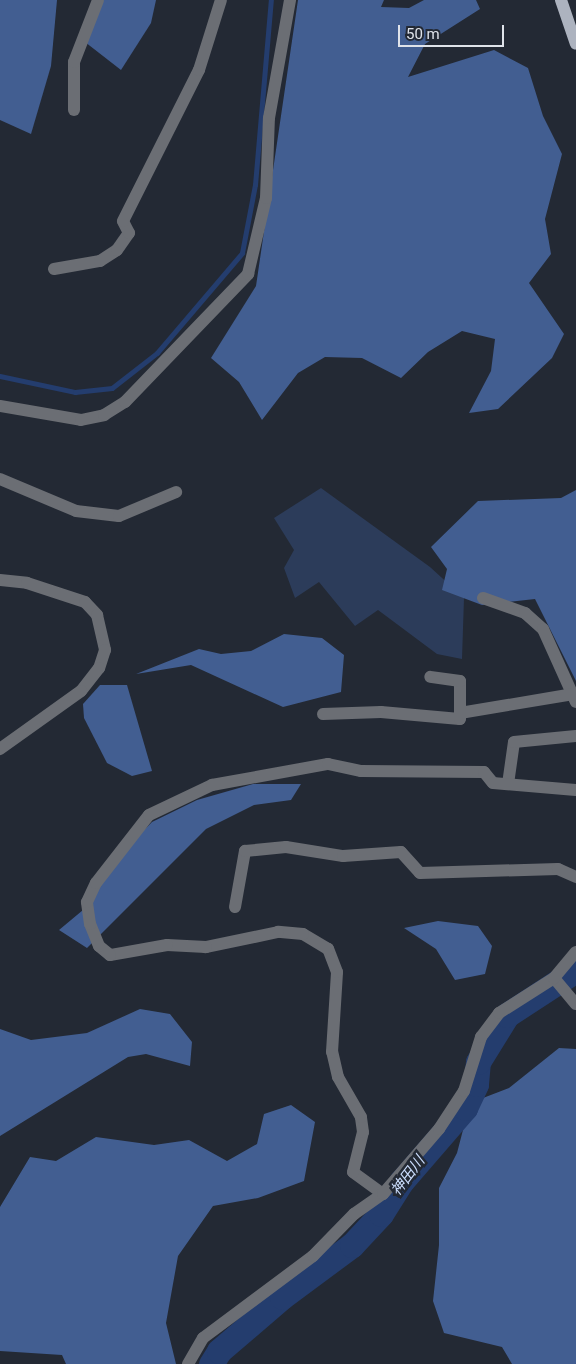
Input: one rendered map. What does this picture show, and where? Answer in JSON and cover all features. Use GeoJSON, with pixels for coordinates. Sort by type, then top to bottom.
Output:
{"type":"FeatureCollection","features":[{"type":"Feature","properties":{"kind":"main road"},"geometry":{"type":"LineString","coordinates":[[562,0],[571,15],[576,44]]}},
{"type":"Feature","properties":{"kind":"street"},"geometry":{"type":"LineString","coordinates":[[74,110],[74,62],[98,0]]}},
{"type":"Feature","properties":{"kind":"street"},"geometry":{"type":"LineString","coordinates":[[54,269],[100,261],[117,250],[129,233],[123,221],[199,70],[221,0]]}},
{"type":"Feature","properties":{"kind":"street"},"geometry":{"type":"LineString","coordinates":[[0,406],[81,420],[104,415],[125,402],[248,274],[266,198],[269,118],[290,0]]}},
{"type":"Feature","properties":{"kind":"street"},"geometry":{"type":"LineString","coordinates":[[0,479],[76,511],[119,516],[176,492]]}},
{"type":"Feature","properties":{"kind":"street"},"geometry":{"type":"LineString","coordinates":[[0,580],[27,583],[85,602],[97,615],[105,650],[99,668],[81,691],[0,748]]}},
{"type":"Feature","properties":{"kind":"street"},"geometry":{"type":"LineString","coordinates":[[460,713],[574,698],[543,629],[525,613],[483,598]]}},
{"type":"Feature","properties":{"kind":"street"},"geometry":{"type":"LineString","coordinates":[[323,714],[380,712],[443,719],[460,718],[460,681],[430,677]]}},
{"type":"Feature","properties":{"kind":"street"},"geometry":{"type":"LineString","coordinates":[[508,784],[514,742],[576,736]]}},
{"type":"Feature","properties":{"kind":"street"},"geometry":{"type":"LineString","coordinates":[[383,1194],[353,1172],[363,1132],[362,1117],[338,1077],[332,1052],[338,972],[328,949],[303,934],[278,932],[206,947],[167,945],[110,955],[99,946],[88,902],[116,853],[149,814],[212,785],[328,764],[361,771],[484,772],[493,783],[576,790]]}},
{"type":"Feature","properties":{"kind":"street"},"geometry":{"type":"LineString","coordinates":[[235,907],[245,851],[286,847],[342,856],[401,852],[420,872],[558,870],[576,877]]}},
{"type":"Feature","properties":{"kind":"street"},"geometry":{"type":"LineString","coordinates":[[188,1364],[203,1338],[313,1256],[354,1214],[383,1194],[439,1129],[464,1091],[481,1037],[499,1013],[554,978],[576,952]]}},
{"type":"Feature","properties":{"kind":"street"},"geometry":{"type":"LineString","coordinates":[[554,978],[576,1004]]}},
{"type":"Feature","properties":{"kind":"shaded area"},"geometry":{"type":"Polygon","coordinates":[[[0,0],[57,0],[51,66],[31,134],[0,120],[0,0]]]}},
{"type":"Feature","properties":{"kind":"shaded area"},"geometry":{"type":"Polygon","coordinates":[[[99,0],[156,0],[151,23],[121,70],[85,42],[99,0]]]}},
{"type":"Feature","properties":{"kind":"shaded area"},"geometry":{"type":"Polygon","coordinates":[[[298,0],[384,0],[381,7],[409,8],[424,0],[476,0],[480,9],[425,44],[408,77],[494,50],[528,68],[543,116],[562,154],[545,219],[551,254],[529,283],[564,334],[552,358],[498,409],[469,413],[491,371],[495,339],[462,331],[428,352],[401,378],[362,358],[325,357],[298,373],[262,420],[239,382],[211,358],[256,286],[298,0]]]}},
{"type":"Feature","properties":{"kind":"shaded area"},"geometry":{"type":"Polygon","coordinates":[[[321,488],[430,567],[464,598],[462,659],[437,654],[378,610],[355,626],[319,582],[295,598],[284,568],[294,550],[274,518],[321,488]]]}},
{"type":"Feature","properties":{"kind":"shaded area"},"geometry":{"type":"Polygon","coordinates":[[[576,490],[576,681],[535,599],[482,605],[442,590],[447,569],[431,547],[478,501],[561,498],[576,490]]]}},
{"type":"Feature","properties":{"kind":"shaded area"},"geometry":{"type":"Polygon","coordinates":[[[284,634],[322,638],[344,655],[341,692],[283,707],[191,665],[136,674],[199,649],[221,654],[251,651],[284,634]]]}},
{"type":"Feature","properties":{"kind":"shaded area"},"geometry":{"type":"Polygon","coordinates":[[[100,685],[127,685],[152,771],[132,776],[107,763],[84,718],[83,704],[100,685]]]}},
{"type":"Feature","properties":{"kind":"shaded area"},"geometry":{"type":"Polygon","coordinates":[[[253,784],[301,784],[291,800],[254,805],[206,829],[87,948],[59,930],[89,905],[119,856],[152,822],[197,800],[253,784]]]}},
{"type":"Feature","properties":{"kind":"shaded area"},"geometry":{"type":"Polygon","coordinates":[[[438,921],[478,926],[492,946],[485,974],[455,980],[436,949],[404,928],[438,921]]]}},
{"type":"Feature","properties":{"kind":"shaded area"},"geometry":{"type":"Polygon","coordinates":[[[140,1009],[170,1014],[192,1042],[190,1066],[146,1054],[128,1057],[0,1136],[0,1029],[31,1040],[87,1033],[140,1009]]]}},
{"type":"Feature","properties":{"kind":"shaded area"},"geometry":{"type":"Polygon","coordinates":[[[559,1048],[576,1049],[576,1364],[512,1364],[502,1347],[444,1333],[433,1301],[439,1245],[439,1188],[457,1153],[470,1103],[509,1088],[559,1048]]]}},
{"type":"Feature","properties":{"kind":"shaded area"},"geometry":{"type":"Polygon","coordinates":[[[291,1105],[315,1122],[304,1181],[258,1198],[213,1206],[178,1256],[166,1323],[176,1364],[66,1364],[62,1355],[0,1351],[0,1207],[30,1157],[56,1161],[96,1137],[154,1145],[189,1140],[227,1161],[257,1144],[264,1114],[291,1105]]]}},
{"type":"Feature","properties":{"kind":"waterway"},"geometry":{"type":"LineString","coordinates":[[0,376],[75,392],[112,388],[157,353],[242,253],[255,185],[271,0]]}},
{"type":"Feature","properties":{"kind":"waterway","name":"神田川"},"geometry":{"type":"LineString","coordinates":[[211,1364],[219,1351],[282,1297],[352,1245],[381,1214],[401,1182],[465,1108],[476,1084],[478,1062],[507,1015],[576,970]]}}]}
